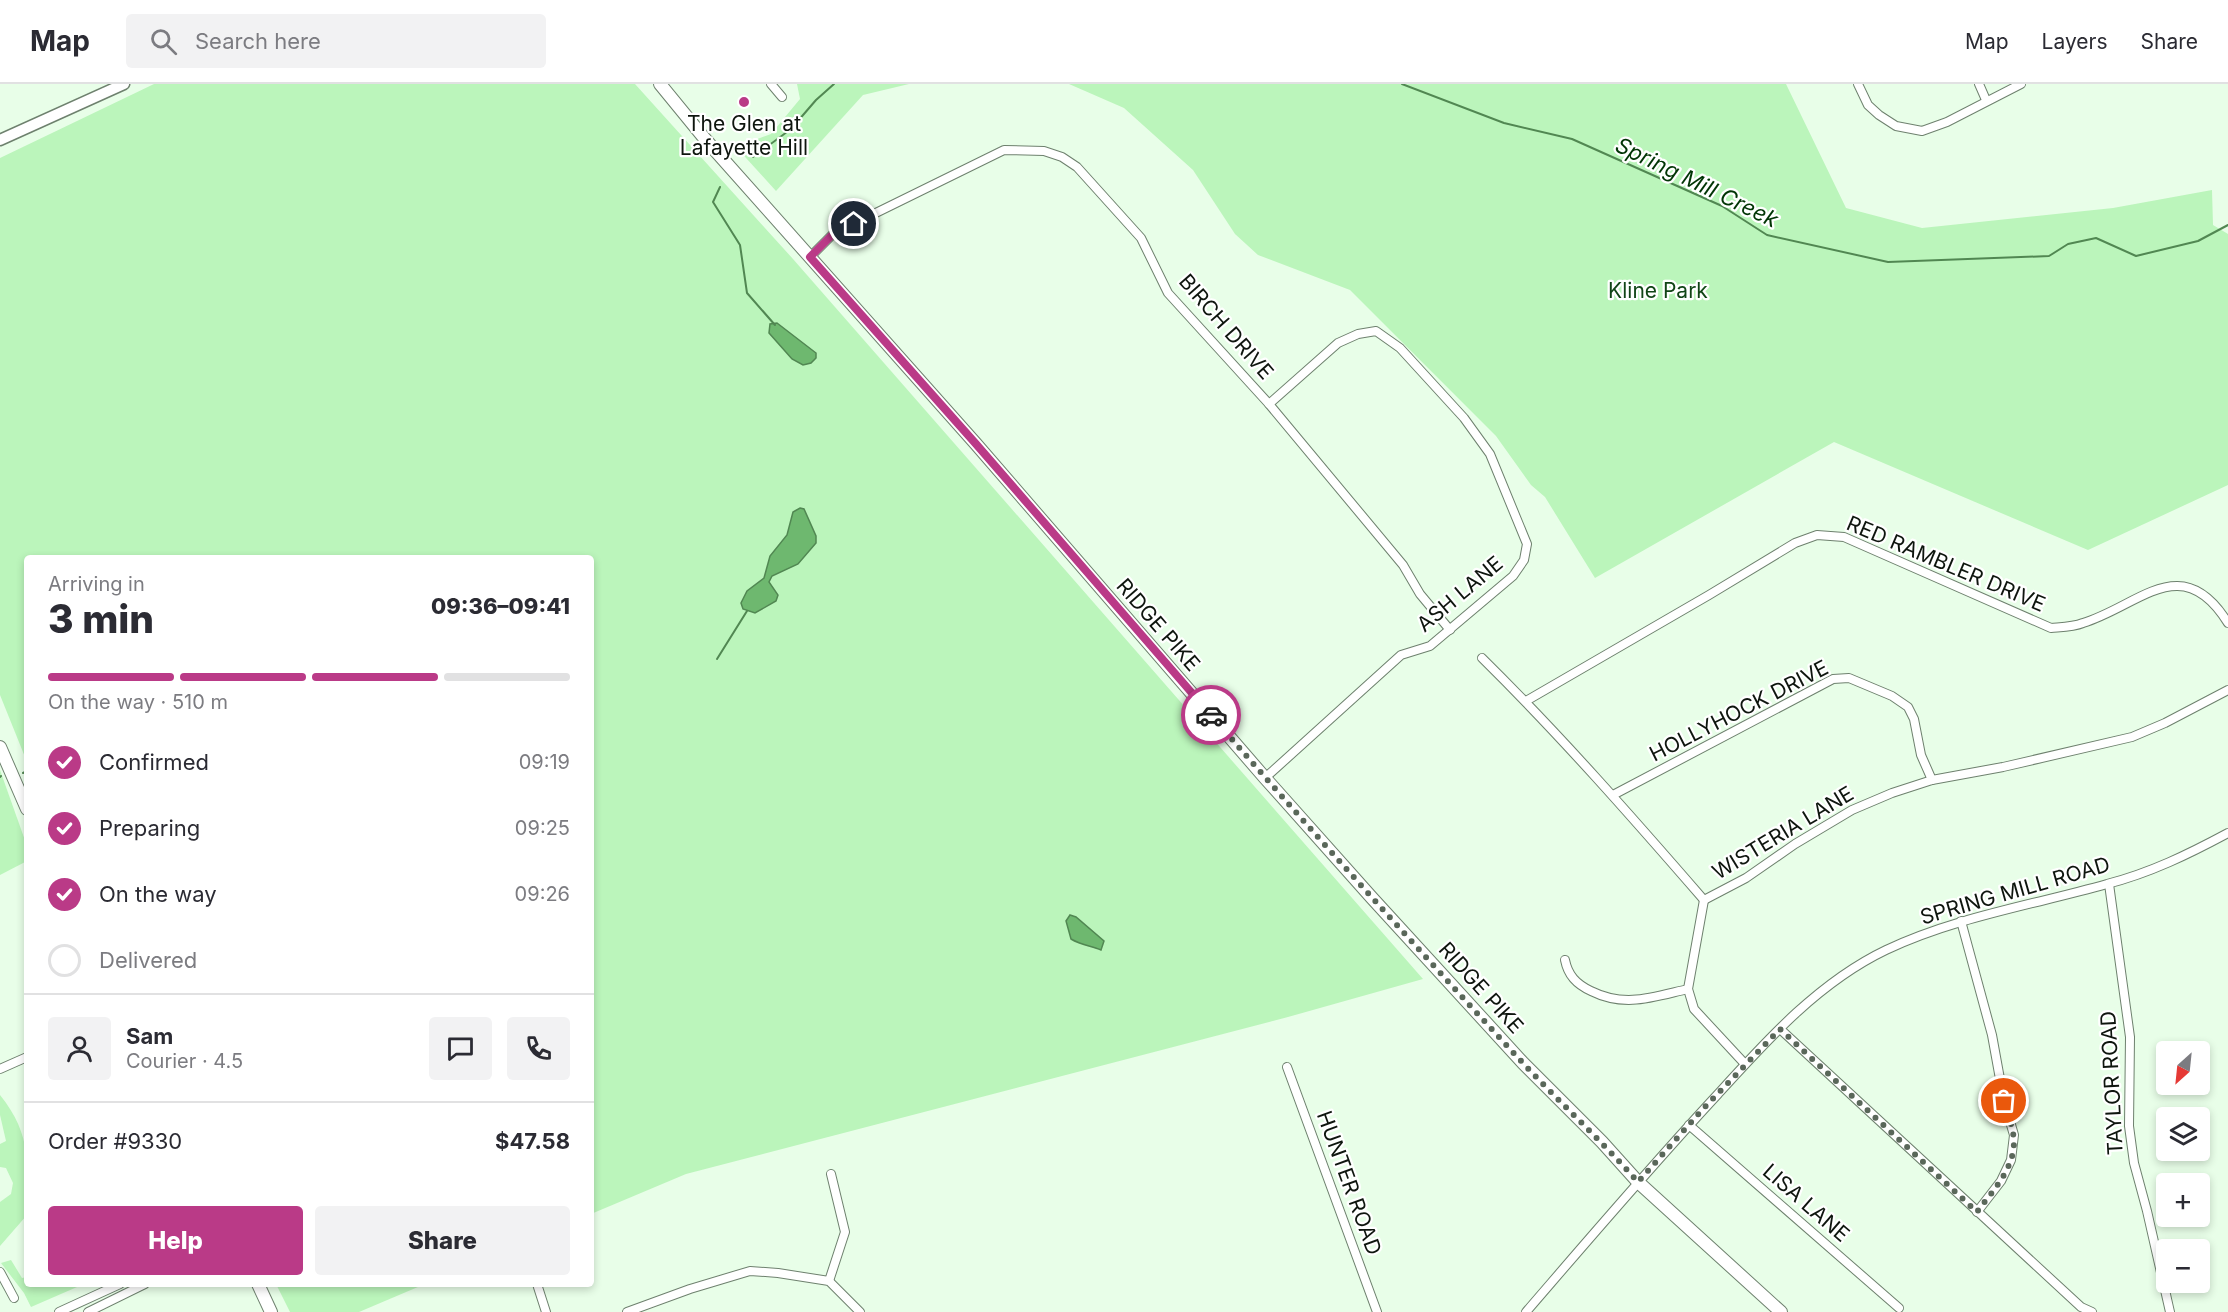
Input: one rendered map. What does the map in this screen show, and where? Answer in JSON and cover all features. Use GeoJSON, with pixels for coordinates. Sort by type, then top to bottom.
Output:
{"type":"FeatureCollection","features":[{"type":"Feature","properties":{"kind":"main road","name":"RIDGE PIKE"},"geometry":{"type":"LineString","coordinates":[[660,84],[705,139],[976,444],[1265,778],[1523,1064],[1602,1142],[1638,1182],[1779,1311]]}},
{"type":"Feature","properties":{"kind":"main road"},"geometry":{"type":"LineString","coordinates":[[0,140],[119,85]]}},
{"type":"Feature","properties":{"kind":"main road"},"geometry":{"type":"LineString","coordinates":[[0,747],[24,802]]}},
{"type":"Feature","properties":{"kind":"main road"},"geometry":{"type":"LineString","coordinates":[[260,1287],[272,1312]]}},
{"type":"Feature","properties":{"kind":"street"},"geometry":{"type":"LineString","coordinates":[[771,84],[782,97]]}},
{"type":"Feature","properties":{"kind":"street"},"geometry":{"type":"LineString","coordinates":[[1858,84],[1868,105],[1879,115],[1896,126],[1922,131],[1947,122],[2021,84]]}},
{"type":"Feature","properties":{"kind":"street"},"geometry":{"type":"LineString","coordinates":[[1979,84],[1986,100]]}},
{"type":"Feature","properties":{"kind":"street","name":"BIRCH DRIVE"},"geometry":{"type":"LineString","coordinates":[[810,257],[833,234],[1004,150],[1044,152],[1062,157],[1077,167],[1141,238],[1168,293],[1269,404],[1403,565],[1420,594],[1450,630]]}},
{"type":"Feature","properties":{"kind":"street","name":"ASH LANE"},"geometry":{"type":"LineString","coordinates":[[1265,778],[1401,656],[1430,646],[1513,576],[1524,560],[1527,544],[1490,454],[1464,418],[1400,348],[1376,332],[1358,334],[1338,343],[1269,404]]}},
{"type":"Feature","properties":{"kind":"street","name":"RED RAMBLER DRIVE"},"geometry":{"type":"LineString","coordinates":[[1526,701],[1682,612],[1795,543],[1816,535],[1844,537],[2051,628],[2086,623],[2150,591],[2170,585],[2194,590],[2217,605],[2228,623]]}},
{"type":"Feature","properties":{"kind":"street","name":"WISTERIA LANE"},"geometry":{"type":"LineString","coordinates":[[1482,658],[1526,701],[1613,795],[1704,900],[1746,878],[1852,810],[1892,793],[1932,780],[2003,767],[2132,737],[2165,723],[2228,690]]}},
{"type":"Feature","properties":{"kind":"street","name":"HOLLYHOCK DRIVE"},"geometry":{"type":"LineString","coordinates":[[1613,795],[1833,679],[1849,678],[1892,696],[1908,707],[1914,719],[1921,755],[1932,780]]}},
{"type":"Feature","properties":{"kind":"street","name":"SPRING MILL ROAD"},"geometry":{"type":"LineString","coordinates":[[1526,1312],[1638,1182],[1745,1065],[1811,1000],[1843,976],[1884,951],[1922,935],[1961,921],[2109,884],[2176,860],[2228,833]]}},
{"type":"Feature","properties":{"kind":"street","name":"TAYLOR ROAD"},"geometry":{"type":"LineString","coordinates":[[2109,884],[2130,1037],[2129,1126],[2167,1311]]}},
{"type":"Feature","properties":{"kind":"street"},"geometry":{"type":"LineString","coordinates":[[1704,900],[1688,989],[1694,1009],[1745,1065]]}},
{"type":"Feature","properties":{"kind":"street"},"geometry":{"type":"LineString","coordinates":[[1961,921],[1992,1035],[2004,1101],[2014,1135],[2011,1160],[2001,1181],[1977,1212]]}},
{"type":"Feature","properties":{"kind":"street"},"geometry":{"type":"LineString","coordinates":[[1565,960],[1568,973],[1584,988],[1601,997],[1618,1001],[1635,1001],[1688,989]]}},
{"type":"Feature","properties":{"kind":"street"},"geometry":{"type":"LineString","coordinates":[[1780,1029],[2081,1307],[2092,1312]]}},
{"type":"Feature","properties":{"kind":"street"},"geometry":{"type":"LineString","coordinates":[[0,1070],[24,1058]]}},
{"type":"Feature","properties":{"kind":"street","name":"HUNTER ROAD"},"geometry":{"type":"LineString","coordinates":[[1287,1067],[1377,1312]]}},
{"type":"Feature","properties":{"kind":"street","name":"LISA LANE"},"geometry":{"type":"LineString","coordinates":[[1689,1125],[1899,1308]]}},
{"type":"Feature","properties":{"kind":"street"},"geometry":{"type":"LineString","coordinates":[[829,1281],[845,1232],[831,1174]]}},
{"type":"Feature","properties":{"kind":"street"},"geometry":{"type":"LineString","coordinates":[[627,1312],[690,1289],[750,1271],[829,1281],[860,1312]]}},
{"type":"Feature","properties":{"kind":"street"},"geometry":{"type":"LineString","coordinates":[[0,1272],[14,1298]]}},
{"type":"Feature","properties":{"kind":"street"},"geometry":{"type":"LineString","coordinates":[[59,1312],[113,1287]]}},
{"type":"Feature","properties":{"kind":"street"},"geometry":{"type":"LineString","coordinates":[[88,1312],[139,1287]]}},
{"type":"Feature","properties":{"kind":"street"},"geometry":{"type":"LineString","coordinates":[[538,1287],[546,1312]]}},
{"type":"Feature","properties":{"kind":"green space"},"geometry":{"type":"Polygon","coordinates":[[[154,84],[635,84],[793,259],[1423,979],[1288,1017],[686,1174],[594,1213],[594,555],[24,555],[24,755],[0,695],[0,158],[154,84]]]}},
{"type":"Feature","properties":{"kind":"green space"},"geometry":{"type":"Polygon","coordinates":[[[797,84],[909,84],[863,95],[776,191],[736,147],[771,134],[800,99],[797,84]]]}},
{"type":"Feature","properties":{"kind":"green space","name":"Kline Park"},"geometry":{"type":"Polygon","coordinates":[[[1069,84],[1786,84],[1846,208],[1922,228],[2113,208],[2212,190],[2213,225],[2228,234],[2228,485],[2088,550],[1834,442],[1595,578],[1545,497],[1531,485],[1496,436],[1350,290],[1258,255],[1235,234],[1193,170],[1124,108],[1069,84]]]}},
{"type":"Feature","properties":{"kind":"green space"},"geometry":{"type":"Polygon","coordinates":[[[0,770],[24,838],[24,863],[0,875],[0,770]]]}},
{"type":"Feature","properties":{"kind":"green space"},"geometry":{"type":"Polygon","coordinates":[[[0,1095],[11,1110],[24,1143],[24,1218],[0,1246],[0,1202],[11,1194],[13,1183],[6,1168],[0,1167],[0,1144],[6,1141],[0,1115],[0,1095]]]}},
{"type":"Feature","properties":{"kind":"green space"},"geometry":{"type":"Polygon","coordinates":[[[11,1260],[22,1278],[24,1278],[24,1287],[77,1287],[31,1307],[24,1293],[1,1263],[11,1260]]]}},
{"type":"Feature","properties":{"kind":"green space"},"geometry":{"type":"Polygon","coordinates":[[[278,1287],[418,1287],[359,1312],[290,1312],[278,1287]]]}},
{"type":"Feature","properties":{"kind":"shaded area"},"geometry":{"type":"Polygon","coordinates":[[[777,323],[816,353],[816,358],[811,363],[803,365],[792,359],[769,333],[770,324],[777,323]]]}},
{"type":"Feature","properties":{"kind":"shaded area"},"geometry":{"type":"Polygon","coordinates":[[[800,508],[804,509],[816,536],[816,543],[798,564],[772,576],[769,582],[778,595],[776,601],[755,613],[743,609],[741,603],[747,591],[764,578],[770,556],[787,535],[793,512],[800,508]]]}},
{"type":"Feature","properties":{"kind":"shaded area"},"geometry":{"type":"Polygon","coordinates":[[[1070,915],[1076,917],[1104,941],[1101,950],[1071,939],[1066,921],[1070,915]]]}},
{"type":"Feature","properties":{"kind":"waterway","name":"Spring Mill Creek"},"geometry":{"type":"LineString","coordinates":[[753,157],[791,129],[816,100],[834,84]]}},
{"type":"Feature","properties":{"kind":"waterway","name":"Spring Mill Creek"},"geometry":{"type":"LineString","coordinates":[[1402,84],[1504,123],[1572,139],[1722,206],[1767,235],[1888,262],[2049,256],[2068,244],[2096,238],[2136,256],[2198,241],[2228,225]]}},
{"type":"Feature","properties":{"kind":"waterway","name":"Spring Mill Creek"},"geometry":{"type":"LineString","coordinates":[[720,187],[713,202],[740,245],[747,293],[775,325]]}},
{"type":"Feature","properties":{"kind":"waterway","name":"Spring Mill Creek"},"geometry":{"type":"LineString","coordinates":[[717,659],[747,611]]}},
{"type":"Feature","properties":{"kind":"way so far"},"geometry":{"type":"LineString","coordinates":[[1211,715],[1372,898],[1523,1064],[1602,1142],[1638,1182],[1702,1110],[1780,1029],[1977,1212],[2001,1181],[2011,1160],[2014,1135],[2004,1101]]}},
{"type":"Feature","properties":{"kind":"place","name":"The Glen at Lafayette Hill"},"geometry":{"type":"Point","coordinates":[744,102]}},
{"type":"Feature","properties":{"kind":"route"},"geometry":{"type":"LineString","coordinates":[[854,224],[833,234],[810,257],[1211,715]]}}]}
